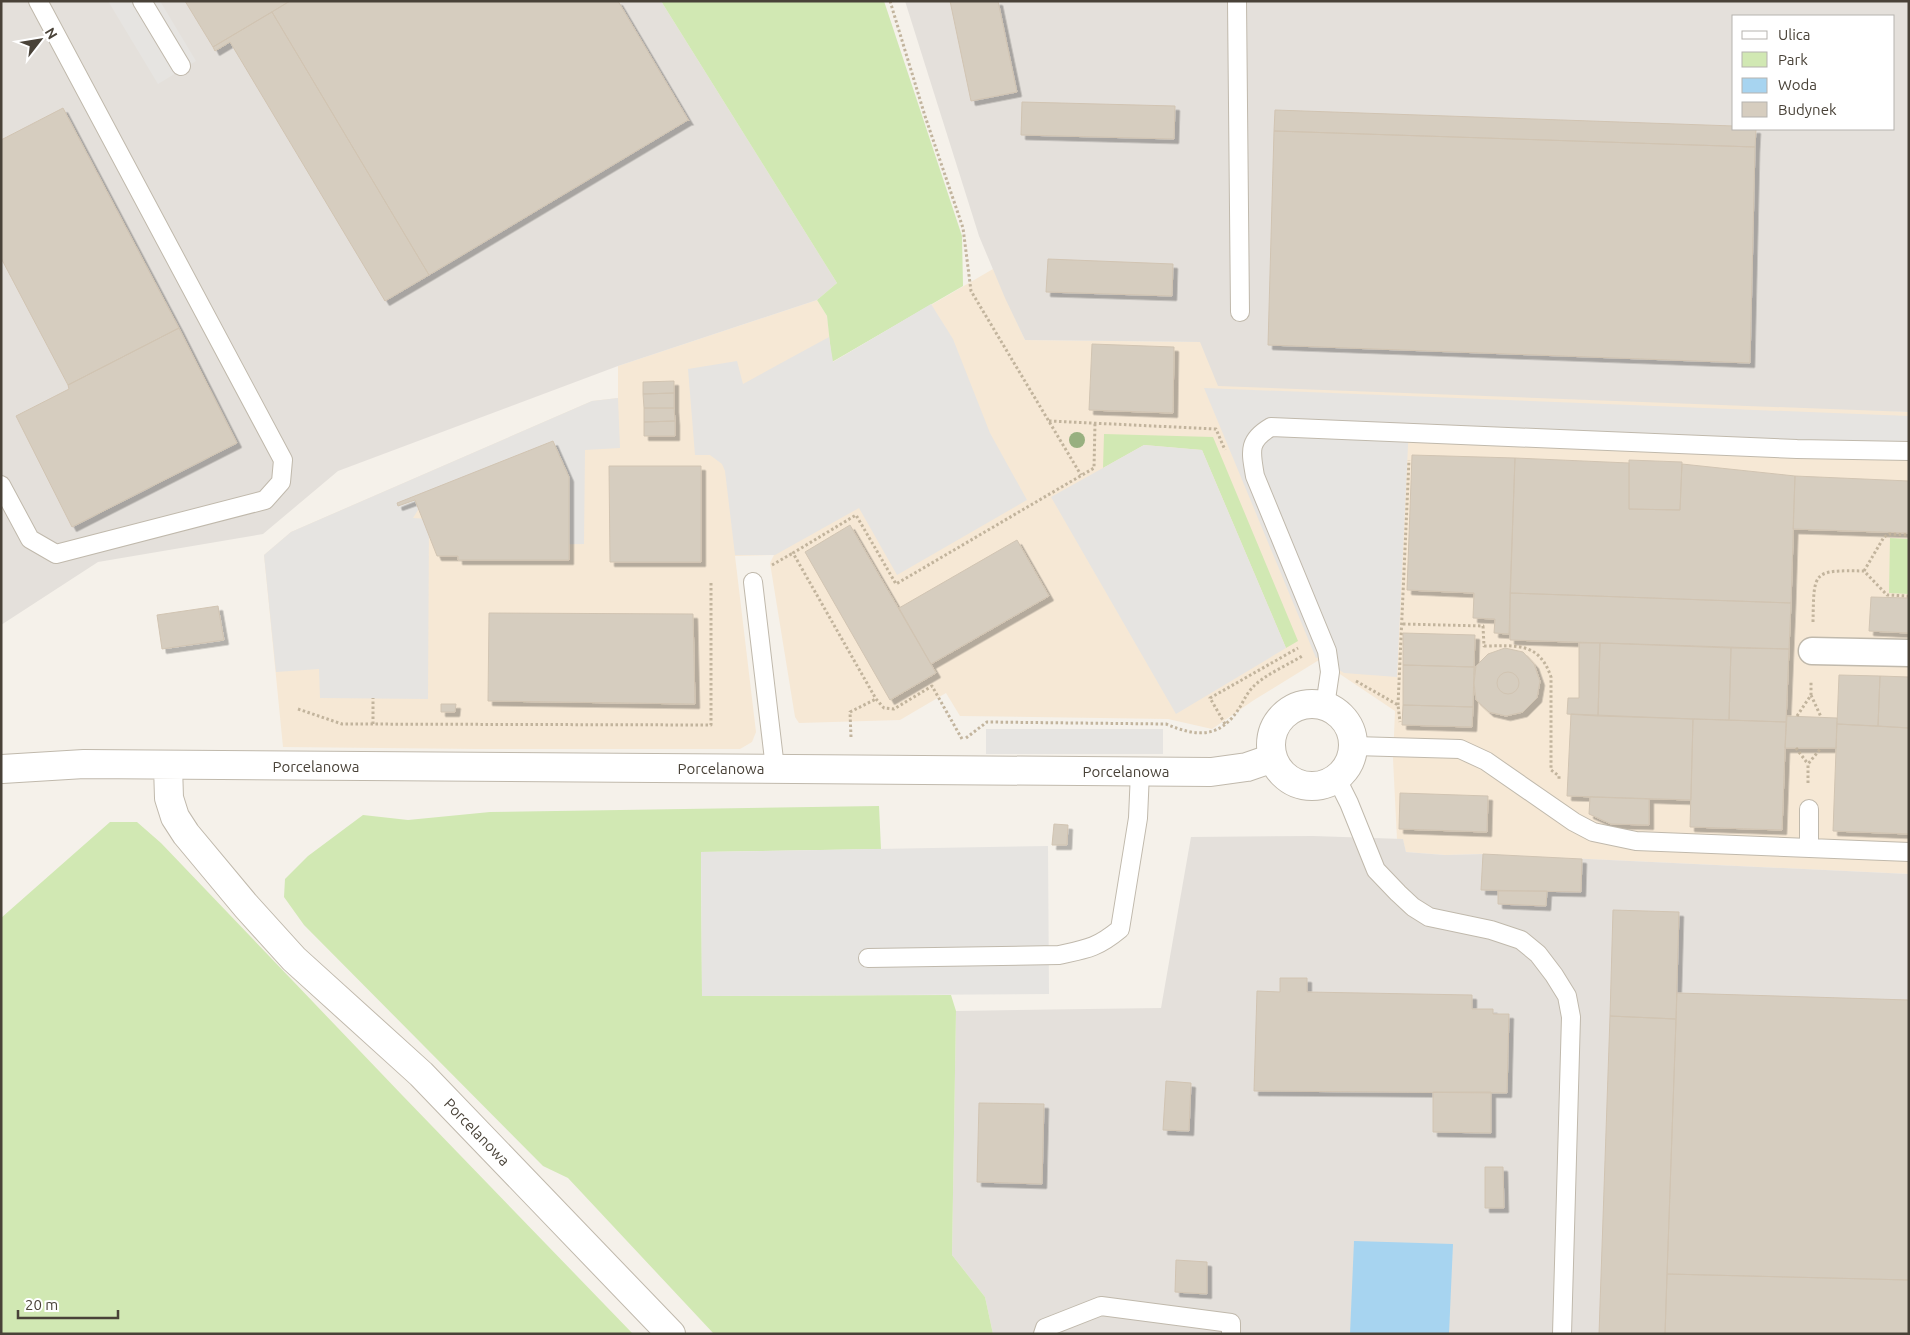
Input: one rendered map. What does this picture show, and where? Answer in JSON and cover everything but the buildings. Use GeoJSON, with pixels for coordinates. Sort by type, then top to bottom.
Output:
{"type":"FeatureCollection","features":[{"type":"Feature","properties":{"kind":"street"},"geometry":{"type":"LineString","coordinates":[[1812,651],[1909,653]]}},
{"type":"Feature","properties":{"kind":"street"},"geometry":{"type":"LineString","coordinates":[[1306,704],[1320,704],[1333,709],[1344,719],[1365,746],[1352,759],[1346,770],[1337,779],[1325,785],[1313,787],[1300,785],[1288,779],[1279,770],[1273,758],[1271,744],[1273,730],[1281,718],[1292,709],[1306,704]]}},
{"type":"Feature","properties":{"kind":"street","name":"Porcelanowa"},"geometry":{"type":"LineString","coordinates":[[2,770],[65,765],[1211,772],[1247,767],[1273,758]]}},
{"type":"Feature","properties":{"kind":"street","name":"Porcelanowa"},"geometry":{"type":"LineString","coordinates":[[168,766],[169,798],[175,817],[186,834],[246,906],[294,958],[421,1074],[671,1334]]}},
{"type":"Feature","properties":{"kind":"lane"},"geometry":{"type":"LineString","coordinates":[[1,485],[30,539],[56,554],[265,500],[281,482],[283,460],[38,1]]}},
{"type":"Feature","properties":{"kind":"lane"},"geometry":{"type":"LineString","coordinates":[[142,1],[181,66]]}},
{"type":"Feature","properties":{"kind":"lane"},"geometry":{"type":"LineString","coordinates":[[1237,1],[1240,312]]}},
{"type":"Feature","properties":{"kind":"lane"},"geometry":{"type":"LineString","coordinates":[[1325,706],[1330,672],[1327,651],[1255,476],[1251,454],[1253,443],[1258,434],[1271,427],[1909,452]]}},
{"type":"Feature","properties":{"kind":"lane"},"geometry":{"type":"LineString","coordinates":[[753,582],[776,768]]}},
{"type":"Feature","properties":{"kind":"lane"},"geometry":{"type":"LineString","coordinates":[[1365,746],[1460,749],[1486,761],[1574,822],[1593,832],[1636,841],[1909,852]]}},
{"type":"Feature","properties":{"kind":"lane"},"geometry":{"type":"LineString","coordinates":[[868,958],[1059,954],[1090,949],[1104,942],[1120,929],[1138,818],[1140,772]]}},
{"type":"Feature","properties":{"kind":"lane"},"geometry":{"type":"LineString","coordinates":[[1337,779],[1349,803],[1360,836],[1376,870],[1398,893],[1429,917],[1491,930],[1521,940],[1538,954],[1567,996],[1571,1016],[1562,1334]]}},
{"type":"Feature","properties":{"kind":"lane"},"geometry":{"type":"LineString","coordinates":[[1809,809],[1809,848]]}},
{"type":"Feature","properties":{"kind":"lane"},"geometry":{"type":"LineString","coordinates":[[1043,1334],[1045,1328],[1101,1306],[1231,1323],[1230,1334]]}},
{"type":"Feature","properties":{"kind":"path"},"geometry":{"type":"LineString","coordinates":[[890,1],[925,116],[963,228],[971,290],[1081,475]]}},
{"type":"Feature","properties":{"kind":"path"},"geometry":{"type":"LineString","coordinates":[[1049,420],[1216,429],[1227,456]]}},
{"type":"Feature","properties":{"kind":"path"},"geometry":{"type":"LineString","coordinates":[[769,569],[772,564],[856,515],[896,584],[1094,468],[1095,423]]}},
{"type":"Feature","properties":{"kind":"path"},"geometry":{"type":"LineString","coordinates":[[1400,727],[1398,705],[1409,456]]}},
{"type":"Feature","properties":{"kind":"path"},"geometry":{"type":"LineString","coordinates":[[1864,570],[1884,537],[1889,534],[1909,535]]}},
{"type":"Feature","properties":{"kind":"path"},"geometry":{"type":"LineString","coordinates":[[793,553],[876,699],[884,708],[894,709],[932,686],[959,733]]}},
{"type":"Feature","properties":{"kind":"path"},"geometry":{"type":"LineString","coordinates":[[1821,717],[1811,695],[1814,586],[1819,578],[1824,573],[1833,570],[1864,570],[1887,595],[1909,596]]}},
{"type":"Feature","properties":{"kind":"path"},"geometry":{"type":"LineString","coordinates":[[298,709],[342,724],[711,726],[711,583]]}},
{"type":"Feature","properties":{"kind":"path"},"geometry":{"type":"LineString","coordinates":[[1403,624],[1484,626],[1484,646],[1523,646],[1539,656],[1547,666],[1551,677],[1550,770],[1559,776],[1560,784]]}},
{"type":"Feature","properties":{"kind":"path"},"geometry":{"type":"LineString","coordinates":[[1225,724],[1210,698],[1294,650]]}},
{"type":"Feature","properties":{"kind":"path"},"geometry":{"type":"LineString","coordinates":[[957,744],[987,722],[1166,724],[1187,732],[1211,733],[1225,724],[1240,708],[1246,694],[1255,685],[1308,653],[1330,672],[1347,676],[1398,705]]}},
{"type":"Feature","properties":{"kind":"path"},"geometry":{"type":"LineString","coordinates":[[1797,716],[1811,695]]}},
{"type":"Feature","properties":{"kind":"path"},"geometry":{"type":"LineString","coordinates":[[373,698],[373,724]]}},
{"type":"Feature","properties":{"kind":"path"},"geometry":{"type":"LineString","coordinates":[[851,741],[850,712],[876,699]]}},
{"type":"Feature","properties":{"kind":"path"},"geometry":{"type":"LineString","coordinates":[[1796,748],[1808,764],[1809,809]]}},
{"type":"Feature","properties":{"kind":"path"},"geometry":{"type":"LineString","coordinates":[[1808,764],[1821,748]]}},
{"type":"Feature","properties":{"kind":"shaded area"},"geometry":{"type":"Polygon","coordinates":[[[1,1],[661,1],[837,283],[817,300],[618,366],[338,471],[263,534],[98,562],[1,625],[1,1]]]}},
{"type":"Feature","properties":{"kind":"shaded area"},"geometry":{"type":"Polygon","coordinates":[[[108,1],[160,1],[196,61],[158,84],[108,1]]]}},
{"type":"Feature","properties":{"kind":"shaded area"},"geometry":{"type":"Polygon","coordinates":[[[905,1],[1909,1],[1909,412],[1218,386],[1200,342],[1025,340],[979,236],[905,1]]]}},
{"type":"Feature","properties":{"kind":"shaded area"},"geometry":{"type":"Polygon","coordinates":[[[993,269],[1025,340],[1200,342],[1851,409],[1909,412],[1909,874],[1406,852],[1403,840],[1397,839],[1393,759],[1395,711],[1319,660],[1254,700],[1212,729],[1168,719],[960,716],[946,693],[900,720],[799,723],[795,717],[770,563],[774,555],[735,556],[756,732],[752,742],[740,749],[283,747],[264,555],[291,532],[592,401],[618,398],[618,366],[817,300],[827,316],[833,362],[993,269]]]}},
{"type":"Feature","properties":{"kind":"shaded area"},"geometry":{"type":"Polygon","coordinates":[[[931,304],[953,339],[990,433],[1027,500],[897,575],[859,508],[775,555],[735,555],[725,471],[722,464],[710,455],[695,455],[688,369],[737,361],[743,384],[829,337],[833,362],[931,304]]]}},
{"type":"Feature","properties":{"kind":"shaded area"},"geometry":{"type":"Polygon","coordinates":[[[1204,388],[1909,416],[1909,445],[1409,425],[1397,677],[1344,673],[1319,657],[1316,658],[1204,388]]]}},
{"type":"Feature","properties":{"kind":"shaded area"},"geometry":{"type":"Polygon","coordinates":[[[618,398],[620,448],[585,450],[584,544],[465,546],[423,507],[418,510],[413,518],[429,519],[428,699],[320,698],[319,669],[276,672],[264,555],[291,532],[592,401],[618,398]]]}},
{"type":"Feature","properties":{"kind":"shaded area"},"geometry":{"type":"Polygon","coordinates":[[[1144,445],[1202,450],[1286,648],[1176,714],[1051,497],[1144,445]]]}},
{"type":"Feature","properties":{"kind":"shaded area"},"geometry":{"type":"Polygon","coordinates":[[[986,729],[1163,729],[1163,754],[986,754],[986,729]]]}},
{"type":"Feature","properties":{"kind":"shaded area"},"geometry":{"type":"Polygon","coordinates":[[[1313,836],[1403,839],[1406,852],[1445,855],[1483,854],[1909,874],[1909,1334],[993,1334],[985,1297],[952,1255],[956,1011],[1161,1008],[1191,837],[1313,836]]]}},
{"type":"Feature","properties":{"kind":"shaded area"},"geometry":{"type":"Polygon","coordinates":[[[1048,846],[1049,994],[702,996],[701,852],[1048,846]]]}},
{"type":"Feature","properties":{"kind":"green space"},"geometry":{"type":"Polygon","coordinates":[[[661,1],[884,1],[962,236],[963,286],[832,362],[827,316],[817,300],[837,283],[661,1]]]}},
{"type":"Feature","properties":{"kind":"green space"},"geometry":{"type":"Polygon","coordinates":[[[1104,434],[1213,437],[1298,641],[1286,648],[1202,450],[1144,445],[1103,468],[1104,434]]]}},
{"type":"Feature","properties":{"kind":"green space"},"geometry":{"type":"Polygon","coordinates":[[[1890,538],[1909,539],[1909,594],[1889,593],[1890,538]]]}},
{"type":"Feature","properties":{"kind":"green space"},"geometry":{"type":"Polygon","coordinates":[[[879,806],[881,849],[701,852],[702,996],[951,995],[956,1011],[952,1255],[985,1297],[993,1334],[714,1334],[568,1178],[543,1166],[304,925],[284,897],[285,879],[308,856],[363,815],[408,820],[490,812],[879,806]]]}},
{"type":"Feature","properties":{"kind":"green space"},"geometry":{"type":"Polygon","coordinates":[[[110,822],[137,822],[161,843],[633,1334],[1,1334],[1,918],[110,822]]]}},
{"type":"Feature","properties":{"kind":"water"},"geometry":{"type":"Polygon","coordinates":[[[1354,1241],[1453,1244],[1449,1334],[1350,1334],[1354,1241]]]}}]}
